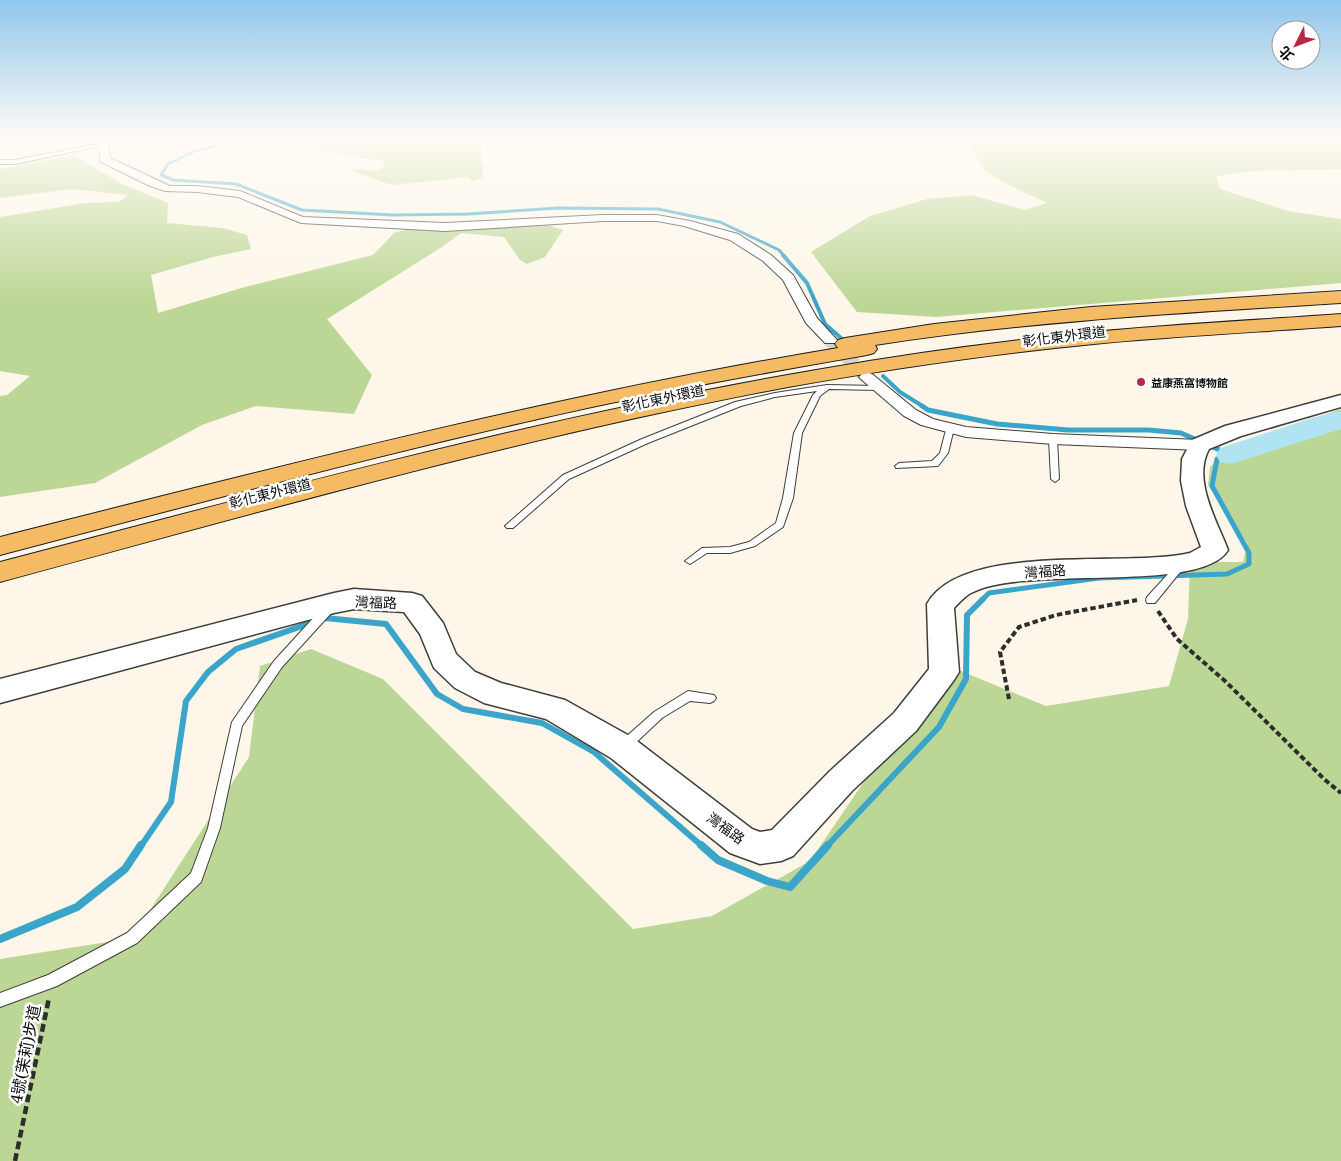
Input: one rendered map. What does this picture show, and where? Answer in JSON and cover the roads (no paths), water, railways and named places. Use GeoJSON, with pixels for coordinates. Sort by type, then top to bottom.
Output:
{"type":"FeatureCollection","features":[{"type":"Feature","properties":{"kind":"main road"},"geometry":{"type":"LineString","coordinates":[[0,536],[545,401],[698,369],[934,330],[1092,313],[1341,297]]}},
{"type":"Feature","properties":{"kind":"main road","name":"彰化東外環道"},"geometry":{"type":"LineString","coordinates":[[0,546],[485,424],[628,392],[777,363],[1038,326],[1174,313],[1341,303]]}},
{"type":"Feature","properties":{"kind":"main road","name":"彰化東外環道"},"geometry":{"type":"LineString","coordinates":[[0,562],[468,442],[713,388],[915,354],[1101,332],[1188,323],[1341,314]]}},
{"type":"Feature","properties":{"kind":"main road"},"geometry":{"type":"LineString","coordinates":[[0,572],[482,447],[735,391],[1002,348],[1096,338],[1341,320]]}},
{"type":"Feature","properties":{"kind":"street"},"geometry":{"type":"LineString","coordinates":[[224,192],[240,194],[301,220],[445,227],[603,218],[657,218],[686,223],[734,237],[767,258],[788,278],[811,320],[830,340]]}},
{"type":"Feature","properties":{"kind":"street"},"geometry":{"type":"LineString","coordinates":[[873,382],[910,413],[927,422],[966,432],[1053,439],[1200,445],[1233,431],[1341,402]]}},
{"type":"Feature","properties":{"kind":"street","name":"灣福路"},"geometry":{"type":"LineString","coordinates":[[0,691],[334,603],[354,599],[412,603],[433,630],[444,660],[465,680],[495,694],[554,709],[622,748],[742,842],[760,848],[781,845],[841,781],[905,722],[944,672],[940,604],[962,586],[996,575],[1054,570],[1182,564],[1198,560],[1215,550],[1204,524],[1191,476],[1193,459],[1200,445]]}},
{"type":"Feature","properties":{"kind":"lane"},"geometry":{"type":"LineString","coordinates":[[510,526],[566,478],[645,441],[738,404],[775,395],[873,382]]}},
{"type":"Feature","properties":{"kind":"lane"},"geometry":{"type":"LineString","coordinates":[[690,560],[705,550],[730,550],[752,544],[780,525],[788,498],[798,433],[817,395],[827,387]]}},
{"type":"Feature","properties":{"kind":"lane"},"geometry":{"type":"LineString","coordinates":[[899,466],[935,464],[944,454],[950,428]]}},
{"type":"Feature","properties":{"kind":"lane"},"geometry":{"type":"LineString","coordinates":[[1053,439],[1054,479]]}},
{"type":"Feature","properties":{"kind":"lane"},"geometry":{"type":"LineString","coordinates":[[1151,600],[1182,564]]}},
{"type":"Feature","properties":{"kind":"lane"},"geometry":{"type":"LineString","coordinates":[[0,1000],[52,980],[132,938],[196,877],[214,828],[236,725],[278,664],[334,603]]}},
{"type":"Feature","properties":{"kind":"lane"},"geometry":{"type":"LineString","coordinates":[[622,748],[658,715],[688,696],[710,698]]}},
{"type":"Feature","properties":{"kind":"waterway"},"geometry":{"type":"LineString","coordinates":[[257,192],[302,210],[393,215],[468,214],[558,208],[658,209],[720,222],[779,250],[785,257]]}},
{"type":"Feature","properties":{"kind":"waterway"},"geometry":{"type":"LineString","coordinates":[[783,255],[807,283],[825,324],[842,339]]}},
{"type":"Feature","properties":{"kind":"waterway"},"geometry":{"type":"LineString","coordinates":[[883,376],[900,392],[924,407]]}},
{"type":"Feature","properties":{"kind":"waterway"},"geometry":{"type":"LineString","coordinates":[[827,846],[939,727],[966,679],[967,615],[989,593],[1099,578],[1227,574],[1249,564],[1249,553],[1212,486],[1217,459],[1231,455],[1181,433],[1149,430],[1068,430],[997,424],[928,410],[922,406]]}},
{"type":"Feature","properties":{"kind":"waterway"},"geometry":{"type":"LineString","coordinates":[[1231,455],[1325,423],[1341,420]]}},
{"type":"Feature","properties":{"kind":"waterway"},"geometry":{"type":"LineString","coordinates":[[141,846],[171,802],[186,701],[208,672],[236,649],[325,618],[386,624],[437,694],[463,709],[542,723],[594,752],[702,846]]}},
{"type":"Feature","properties":{"kind":"waterway"},"geometry":{"type":"LineString","coordinates":[[0,939],[77,907],[125,869],[141,845]]}},
{"type":"Feature","properties":{"kind":"waterway"},"geometry":{"type":"LineString","coordinates":[[701,845],[718,860],[767,881],[790,887],[828,845]]}},
{"type":"Feature","properties":{"kind":"tunnel"},"geometry":{"type":"LineString","coordinates":[[830,340],[867,377]]}},
{"type":"Feature","properties":{"kind":"place","name":"益康燕窩博物館"},"geometry":{"type":"Point","coordinates":[1141,382]}}]}
